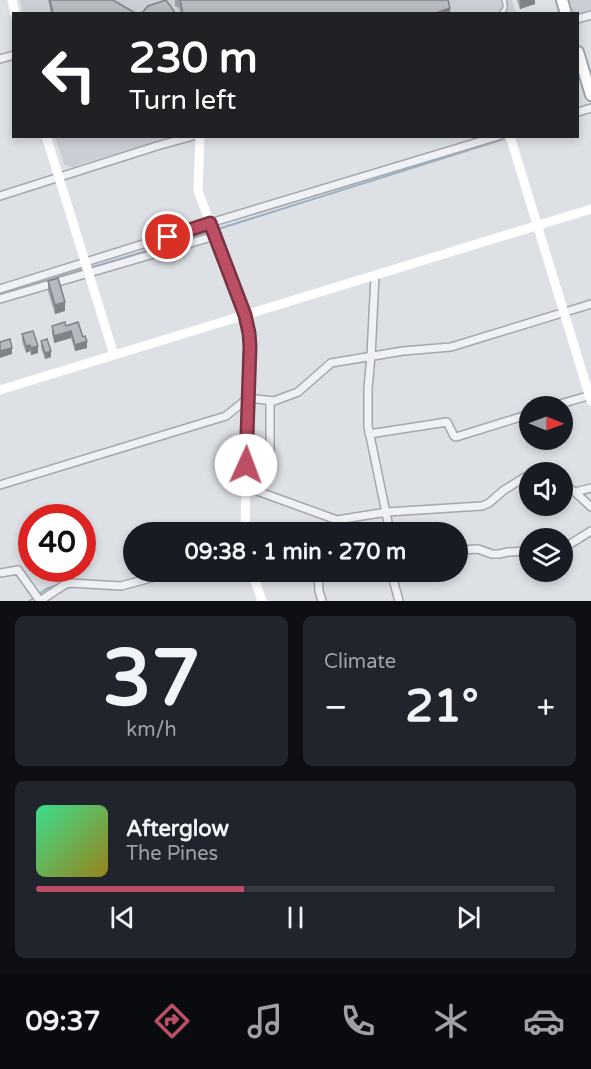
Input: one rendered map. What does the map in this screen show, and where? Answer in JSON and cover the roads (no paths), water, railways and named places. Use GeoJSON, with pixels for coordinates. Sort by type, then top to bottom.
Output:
{"type":"FeatureCollection","features":[{"type":"Feature","properties":{"kind":"main road"},"geometry":{"type":"LineString","coordinates":[[579,55],[591,95]]}},
{"type":"Feature","properties":{"kind":"street"},"geometry":{"type":"LineString","coordinates":[[47,138],[114,356]]}},
{"type":"Feature","properties":{"kind":"street"},"geometry":{"type":"LineString","coordinates":[[0,196],[187,138]]}},
{"type":"Feature","properties":{"kind":"street"},"geometry":{"type":"LineString","coordinates":[[200,138],[198,191],[245,315],[249,333],[245,522]]}},
{"type":"Feature","properties":{"kind":"street"},"geometry":{"type":"LineString","coordinates":[[0,289],[491,138]]}},
{"type":"Feature","properties":{"kind":"street"},"geometry":{"type":"LineString","coordinates":[[511,138],[590,397],[573,401]]}},
{"type":"Feature","properties":{"kind":"street"},"geometry":{"type":"LineString","coordinates":[[1,388],[114,356],[591,209]]}},
{"type":"Feature","properties":{"kind":"street"},"geometry":{"type":"LineString","coordinates":[[0,299],[215,236]]}},
{"type":"Feature","properties":{"kind":"street"},"geometry":{"type":"LineString","coordinates":[[375,276],[368,426],[388,522]]}},
{"type":"Feature","properties":{"kind":"street"},"geometry":{"type":"LineString","coordinates":[[0,485],[225,416],[248,398],[274,401],[298,392],[331,363],[403,351],[451,347],[591,304]]}},
{"type":"Feature","properties":{"kind":"street"},"geometry":{"type":"LineString","coordinates":[[270,401],[270,468]]}},
{"type":"Feature","properties":{"kind":"street"},"geometry":{"type":"LineString","coordinates":[[369,434],[447,422],[456,437],[519,417]]}},
{"type":"Feature","properties":{"kind":"street"},"geometry":{"type":"LineString","coordinates":[[246,487],[337,520],[387,512],[482,506],[519,480]]}},
{"type":"Feature","properties":{"kind":"street"},"geometry":{"type":"LineString","coordinates":[[575,492],[591,488]]}},
{"type":"Feature","properties":{"kind":"street"},"geometry":{"type":"LineString","coordinates":[[575,492],[591,507]]}},
{"type":"Feature","properties":{"kind":"street"},"geometry":{"type":"LineString","coordinates":[[573,542],[591,531]]}},
{"type":"Feature","properties":{"kind":"street"},"geometry":{"type":"LineString","coordinates":[[468,550],[478,549],[492,554],[519,552]]}},
{"type":"Feature","properties":{"kind":"street"},"geometry":{"type":"LineString","coordinates":[[0,573],[18,570],[40,601],[64,585],[121,586],[136,582]]}},
{"type":"Feature","properties":{"kind":"street"},"geometry":{"type":"LineString","coordinates":[[255,582],[262,601]]}},
{"type":"Feature","properties":{"kind":"street"},"geometry":{"type":"LineString","coordinates":[[319,582],[322,601]]}},
{"type":"Feature","properties":{"kind":"street"},"geometry":{"type":"LineString","coordinates":[[394,582],[399,601]]}},
{"type":"Feature","properties":{"kind":"waterway"},"geometry":{"type":"LineString","coordinates":[[215,230],[504,139]]}},
{"type":"Feature","properties":{"kind":"waterway"},"geometry":{"type":"LineString","coordinates":[[93,267],[209,232]]}},
{"type":"Feature","properties":{"kind":"waterway"},"geometry":{"type":"LineString","coordinates":[[0,295],[81,270]]}},
{"type":"Feature","properties":{"kind":"waterway"},"geometry":{"type":"LineString","coordinates":[[480,546],[494,551]]}},
{"type":"Feature","properties":{"kind":"waterway"},"geometry":{"type":"LineString","coordinates":[[514,548],[519,548]]}},
{"type":"Feature","properties":{"kind":"waterway"},"geometry":{"type":"LineString","coordinates":[[39,594],[63,583]]}},
{"type":"Feature","properties":{"kind":"waterway"},"geometry":{"type":"LineString","coordinates":[[29,601],[34,598]]}}]}
